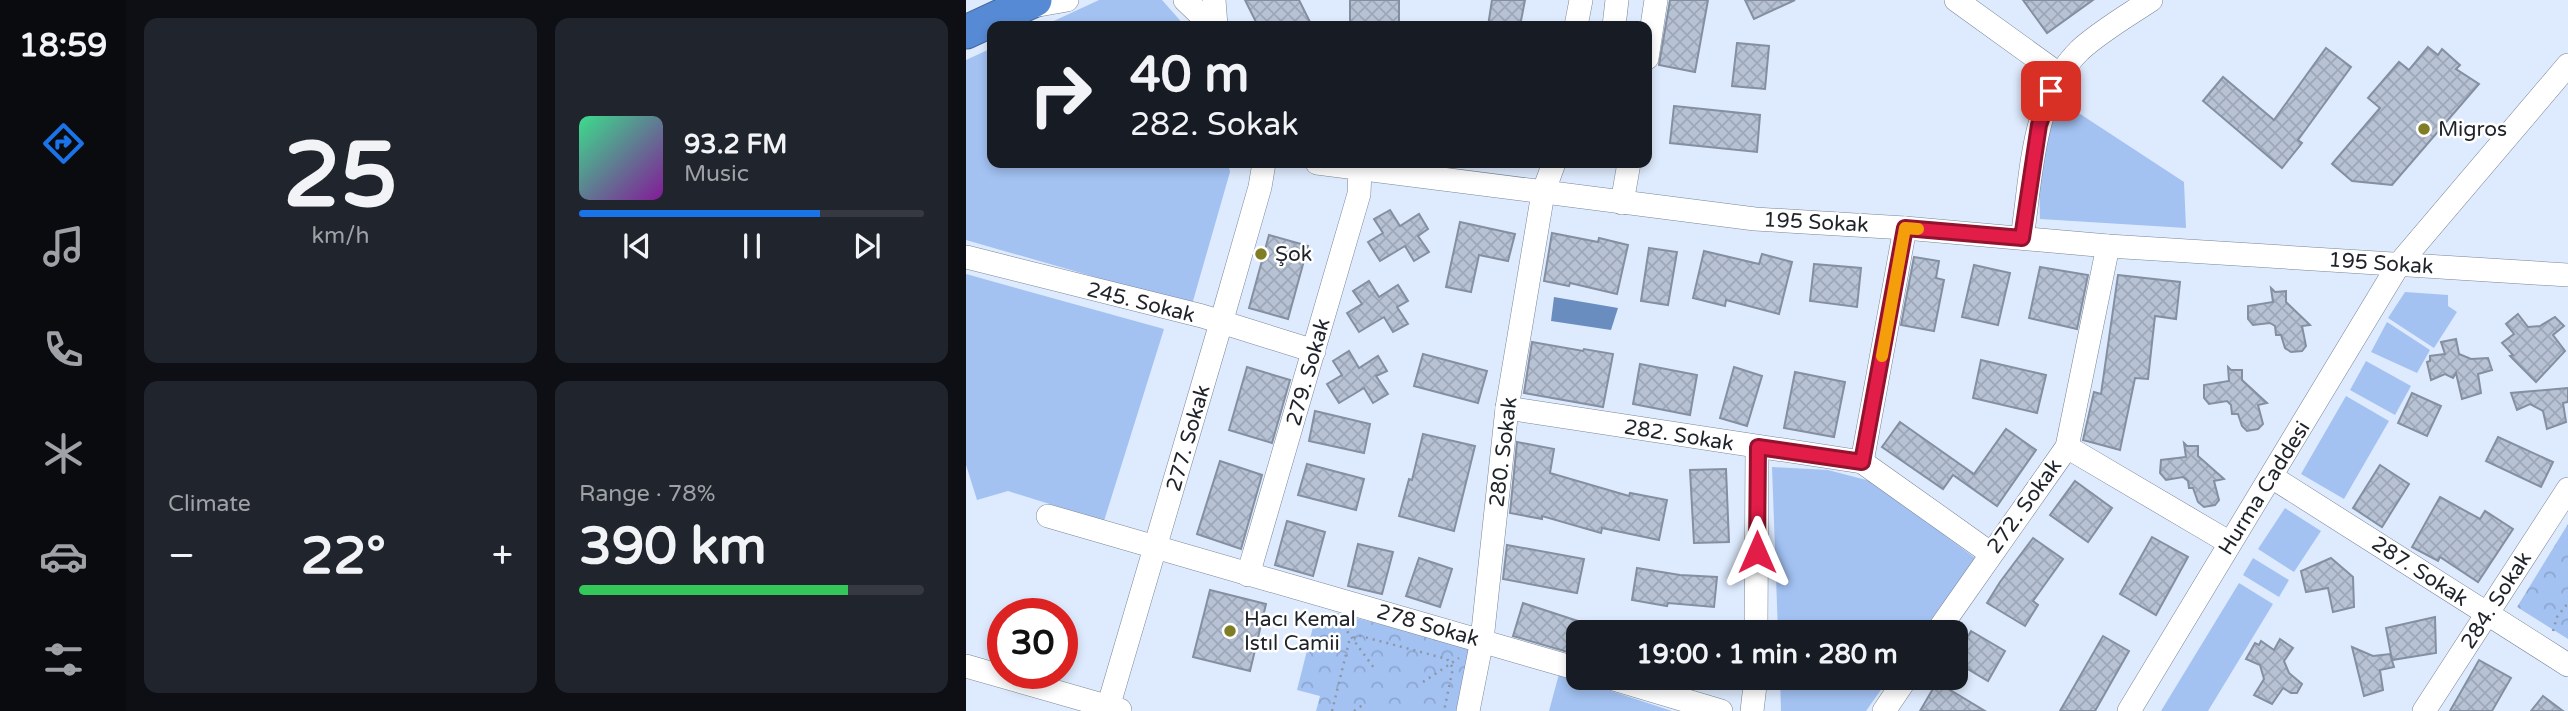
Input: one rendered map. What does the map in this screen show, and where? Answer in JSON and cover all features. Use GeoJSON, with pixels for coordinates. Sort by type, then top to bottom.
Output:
{"type":"FeatureCollection","features":[{"type":"Feature","properties":{"kind":"highway"},"geometry":{"type":"LineString","coordinates":[[989,21],[1025,4]]}},
{"type":"Feature","properties":{"kind":"highway"},"geometry":{"type":"LineString","coordinates":[[966,32],[987,22]]}},
{"type":"Feature","properties":{"kind":"street"},"geometry":{"type":"LineString","coordinates":[[1025,4],[1067,0]]}},
{"type":"Feature","properties":{"kind":"street"},"geometry":{"type":"LineString","coordinates":[[1185,0],[1208,21]]}},
{"type":"Feature","properties":{"kind":"street"},"geometry":{"type":"LineString","coordinates":[[1214,0],[1214,21]]}},
{"type":"Feature","properties":{"kind":"street"},"geometry":{"type":"LineString","coordinates":[[1577,21],[1581,0]]}},
{"type":"Feature","properties":{"kind":"street"},"geometry":{"type":"LineString","coordinates":[[1615,21],[1618,0]]}},
{"type":"Feature","properties":{"kind":"street"},"geometry":{"type":"LineString","coordinates":[[1652,26],[1656,0]]}},
{"type":"Feature","properties":{"kind":"street"},"geometry":{"type":"LineString","coordinates":[[1956,0],[2060,75]]}},
{"type":"Feature","properties":{"kind":"street"},"geometry":{"type":"LineString","coordinates":[[2022,238],[2039,125],[2060,75],[2090,42],[2151,0]]}},
{"type":"Feature","properties":{"kind":"street","name":"Hurma Caddesi"},"geometry":{"type":"LineString","coordinates":[[2129,711],[2399,264],[2568,65]]}},
{"type":"Feature","properties":{"kind":"street","name":"277. Sokak"},"geometry":{"type":"LineString","coordinates":[[1113,710],[1263,168]]}},
{"type":"Feature","properties":{"kind":"street","name":"195 Sokak"},"geometry":{"type":"LineString","coordinates":[[1353,168],[1755,219],[1905,228],[2108,246],[2568,275]]}},
{"type":"Feature","properties":{"kind":"street","name":"280. Sokak"},"geometry":{"type":"LineString","coordinates":[[1468,711],[1481,646],[1507,408],[1543,193],[1552,168]]}},
{"type":"Feature","properties":{"kind":"street"},"geometry":{"type":"LineString","coordinates":[[1622,203],[1628,168]]}},
{"type":"Feature","properties":{"kind":"street","name":"279. Sokak"},"geometry":{"type":"LineString","coordinates":[[1248,575],[1359,194],[1360,169]]}},
{"type":"Feature","properties":{"kind":"street"},"geometry":{"type":"LineString","coordinates":[[1862,462],[1905,228]]}},
{"type":"Feature","properties":{"kind":"street","name":"272. Sokak"},"geometry":{"type":"LineString","coordinates":[[1945,620],[2067,447],[2108,246]]}},
{"type":"Feature","properties":{"kind":"street","name":"245. Sokak"},"geometry":{"type":"LineString","coordinates":[[966,257],[1221,323],[1314,351]]}},
{"type":"Feature","properties":{"kind":"street","name":"282. Sokak"},"geometry":{"type":"LineString","coordinates":[[1507,408],[1862,462],[1990,554]]}},
{"type":"Feature","properties":{"kind":"street"},"geometry":{"type":"LineString","coordinates":[[1756,620],[1758,447]]}},
{"type":"Feature","properties":{"kind":"street"},"geometry":{"type":"LineString","coordinates":[[2067,447],[2230,543]]}},
{"type":"Feature","properties":{"kind":"street","name":"287. Sokak"},"geometry":{"type":"LineString","coordinates":[[2272,477],[2568,665]]}},
{"type":"Feature","properties":{"kind":"street","name":"284. Sokak"},"geometry":{"type":"LineString","coordinates":[[2431,708],[2487,614],[2568,489]]}},
{"type":"Feature","properties":{"kind":"street","name":"278 Sokak"},"geometry":{"type":"LineString","coordinates":[[1048,516],[1336,599],[1481,646],[1566,666]]}},
{"type":"Feature","properties":{"kind":"street"},"geometry":{"type":"LineString","coordinates":[[966,666],[1113,710]]}},
{"type":"Feature","properties":{"kind":"street"},"geometry":{"type":"LineString","coordinates":[[1651,690],[1721,711]]}},
{"type":"Feature","properties":{"kind":"street"},"geometry":{"type":"LineString","coordinates":[[1752,711],[1754,690]]}},
{"type":"Feature","properties":{"kind":"street"},"geometry":{"type":"LineString","coordinates":[[1884,711],[1898,690]]}},
{"type":"Feature","properties":{"kind":"path"},"geometry":{"type":"LineString","coordinates":[[1336,599],[1333,612],[1374,668]]}},
{"type":"Feature","properties":{"kind":"path"},"geometry":{"type":"LineString","coordinates":[[2542,649],[2554,630],[2557,617],[2568,603]]}},
{"type":"Feature","properties":{"kind":"path"},"geometry":{"type":"LineString","coordinates":[[1332,711],[1348,645],[1357,635],[1447,659],[1452,663],[1454,668],[1444,711]]}},
{"type":"Feature","properties":{"kind":"path"},"geometry":{"type":"LineString","coordinates":[[1423,682],[1473,648],[1481,646]]}},
{"type":"Feature","properties":{"kind":"path"},"geometry":{"type":"LineString","coordinates":[[1354,711],[1364,704]]}},
{"type":"Feature","properties":{"kind":"green space"},"geometry":{"type":"Polygon","coordinates":[[[1099,0],[1162,0],[1181,21],[1054,21],[1099,0]]]}},
{"type":"Feature","properties":{"kind":"green space"},"geometry":{"type":"Polygon","coordinates":[[[987,50],[987,168],[1229,168],[1193,301],[1189,304],[966,240],[966,60],[987,50]]]}},
{"type":"Feature","properties":{"kind":"green space"},"geometry":{"type":"Polygon","coordinates":[[[2071,108],[2184,182],[2186,228],[2040,219],[2039,173],[2051,119],[2071,108]]]}},
{"type":"Feature","properties":{"kind":"green space"},"geometry":{"type":"Polygon","coordinates":[[[966,274],[1164,329],[1104,521],[1008,491],[977,500],[966,465],[966,274]]]}},
{"type":"Feature","properties":{"kind":"green space"},"geometry":{"type":"Polygon","coordinates":[[[2405,292],[2448,295],[2448,306],[2457,312],[2434,348],[2388,318],[2405,292]]]}},
{"type":"Feature","properties":{"kind":"green space"},"geometry":{"type":"Polygon","coordinates":[[[2387,322],[2430,350],[2417,373],[2371,352],[2387,322]]]}},
{"type":"Feature","properties":{"kind":"green space"},"geometry":{"type":"Polygon","coordinates":[[[2366,361],[2411,386],[2395,415],[2350,390],[2366,361]]]}},
{"type":"Feature","properties":{"kind":"green space"},"geometry":{"type":"Polygon","coordinates":[[[2346,396],[2389,421],[2344,499],[2301,474],[2346,396]]]}},
{"type":"Feature","properties":{"kind":"green space"},"geometry":{"type":"Polygon","coordinates":[[[1772,467],[1828,470],[1874,482],[1975,558],[1931,620],[1778,620],[1772,467]]]}},
{"type":"Feature","properties":{"kind":"green space"},"geometry":{"type":"Polygon","coordinates":[[[2285,508],[2321,531],[2294,572],[2258,549],[2285,508]]]}},
{"type":"Feature","properties":{"kind":"green space"},"geometry":{"type":"Polygon","coordinates":[[[2568,524],[2568,639],[2517,607],[2568,524]]]}},
{"type":"Feature","properties":{"kind":"green space"},"geometry":{"type":"Polygon","coordinates":[[[2253,558],[2289,580],[2279,597],[2243,575],[2253,558]]]}},
{"type":"Feature","properties":{"kind":"green space"},"geometry":{"type":"Polygon","coordinates":[[[2239,583],[2273,604],[2208,711],[2161,711],[2239,583]]]}},
{"type":"Feature","properties":{"kind":"green space"},"geometry":{"type":"Polygon","coordinates":[[[1333,612],[1473,648],[1457,711],[1316,711],[1320,696],[1297,690],[1314,623],[1329,626],[1333,612]]]}},
{"type":"Feature","properties":{"kind":"green space"},"geometry":{"type":"Polygon","coordinates":[[[1559,674],[1566,676],[1566,690],[1608,690],[1672,711],[1549,711],[1559,674]]]}},
{"type":"Feature","properties":{"kind":"green space"},"geometry":{"type":"Polygon","coordinates":[[[1780,690],[1881,690],[1866,711],[1781,711],[1780,690]]]}},
{"type":"Feature","properties":{"kind":"shaded area"},"geometry":{"type":"Polygon","coordinates":[[[1554,297],[1618,308],[1611,330],[1551,321],[1554,297]]]}},
{"type":"Feature","properties":{"kind":"building"},"geometry":{"type":"Polygon","coordinates":[[[1245,0],[1299,0],[1310,21],[1256,21],[1245,0]]]}},
{"type":"Feature","properties":{"kind":"building"},"geometry":{"type":"Polygon","coordinates":[[[1350,0],[1399,0],[1399,21],[1350,21],[1350,0]]]}},
{"type":"Feature","properties":{"kind":"building"},"geometry":{"type":"Polygon","coordinates":[[[1492,0],[1525,0],[1521,21],[1489,21],[1492,0]]]}},
{"type":"Feature","properties":{"kind":"building"},"geometry":{"type":"Polygon","coordinates":[[[1670,0],[1708,0],[1695,72],[1659,65],[1670,0]]]}},
{"type":"Feature","properties":{"kind":"building"},"geometry":{"type":"Polygon","coordinates":[[[1745,0],[1795,0],[1754,19],[1745,0]]]}},
{"type":"Feature","properties":{"kind":"building"},"geometry":{"type":"Polygon","coordinates":[[[2023,0],[2093,0],[2047,33],[2023,0]]]}},
{"type":"Feature","properties":{"kind":"building"},"geometry":{"type":"Polygon","coordinates":[[[1737,43],[1769,46],[1765,89],[1732,86],[1737,43]]]}},
{"type":"Feature","properties":{"kind":"building"},"geometry":{"type":"Polygon","coordinates":[[[2428,47],[2438,55],[2442,49],[2460,65],[2456,69],[2479,84],[2392,185],[2352,181],[2332,164],[2380,108],[2368,98],[2399,62],[2409,70],[2428,47]]]}},
{"type":"Feature","properties":{"kind":"building"},"geometry":{"type":"Polygon","coordinates":[[[2326,48],[2351,67],[2298,140],[2302,143],[2282,168],[2203,101],[2223,77],[2274,120],[2326,48]]]}},
{"type":"Feature","properties":{"kind":"building"},"geometry":{"type":"Polygon","coordinates":[[[1674,106],[1760,115],[1757,152],[1670,143],[1674,106]]]}},
{"type":"Feature","properties":{"kind":"building"},"geometry":{"type":"Polygon","coordinates":[[[1390,210],[1400,226],[1419,214],[1428,229],[1418,236],[1429,252],[1414,261],[1405,246],[1380,261],[1368,242],[1383,233],[1374,219],[1390,210]]]}},
{"type":"Feature","properties":{"kind":"building"},"geometry":{"type":"Polygon","coordinates":[[[1460,222],[1515,234],[1508,261],[1479,255],[1471,292],[1446,287],[1460,222]]]}},
{"type":"Feature","properties":{"kind":"building"},"geometry":{"type":"Polygon","coordinates":[[[1552,233],[1598,242],[1599,238],[1628,245],[1617,294],[1570,283],[1569,286],[1544,281],[1552,233]]]}},
{"type":"Feature","properties":{"kind":"building"},"geometry":{"type":"Polygon","coordinates":[[[1269,235],[1308,246],[1288,319],[1249,308],[1269,235]]]}},
{"type":"Feature","properties":{"kind":"building"},"geometry":{"type":"Polygon","coordinates":[[[1649,248],[1677,252],[1668,305],[1641,301],[1649,248]]]}},
{"type":"Feature","properties":{"kind":"building"},"geometry":{"type":"Polygon","coordinates":[[[1704,251],[1759,264],[1762,254],[1792,262],[1779,314],[1726,300],[1725,306],[1693,298],[1704,251]]]}},
{"type":"Feature","properties":{"kind":"building"},"geometry":{"type":"Polygon","coordinates":[[[1914,257],[1939,261],[1936,278],[1944,280],[1934,331],[1901,325],[1914,257]]]}},
{"type":"Feature","properties":{"kind":"building"},"geometry":{"type":"Polygon","coordinates":[[[1814,264],[1861,268],[1857,307],[1810,301],[1814,264]]]}},
{"type":"Feature","properties":{"kind":"building"},"geometry":{"type":"Polygon","coordinates":[[[1974,265],[2010,273],[1998,325],[1962,317],[1974,265]]]}},
{"type":"Feature","properties":{"kind":"building"},"geometry":{"type":"Polygon","coordinates":[[[2040,267],[2088,275],[2077,329],[2029,318],[2040,267]]]}},
{"type":"Feature","properties":{"kind":"building"},"geometry":{"type":"Polygon","coordinates":[[[2118,275],[2180,282],[2176,319],[2155,316],[2148,379],[2135,378],[2120,450],[2083,440],[2094,392],[2101,394],[2118,275]]]}},
{"type":"Feature","properties":{"kind":"building"},"geometry":{"type":"Polygon","coordinates":[[[1369,281],[1379,297],[1398,285],[1408,301],[1397,307],[1408,324],[1393,332],[1384,317],[1359,332],[1347,313],[1362,304],[1353,291],[1369,281]]]}},
{"type":"Feature","properties":{"kind":"building"},"geometry":{"type":"Polygon","coordinates":[[[2271,288],[2275,292],[2286,291],[2286,302],[2310,325],[2302,326],[2306,346],[2302,351],[2291,352],[2285,348],[2281,335],[2276,335],[2275,326],[2270,323],[2253,325],[2248,319],[2248,306],[2273,302],[2271,288]]]}},
{"type":"Feature","properties":{"kind":"building"},"geometry":{"type":"Polygon","coordinates":[[[2518,314],[2528,327],[2540,326],[2555,317],[2564,326],[2553,335],[2565,351],[2536,382],[2510,356],[2513,355],[2502,343],[2514,334],[2506,324],[2518,314]]]}},
{"type":"Feature","properties":{"kind":"building"},"geometry":{"type":"Polygon","coordinates":[[[2456,339],[2459,354],[2471,359],[2488,358],[2492,370],[2478,374],[2481,393],[2462,399],[2456,373],[2453,378],[2445,374],[2431,380],[2427,362],[2430,361],[2430,356],[2445,354],[2441,342],[2456,339]]]}},
{"type":"Feature","properties":{"kind":"building"},"geometry":{"type":"Polygon","coordinates":[[[1532,342],[1613,354],[1603,407],[1524,393],[1532,342]]]}},
{"type":"Feature","properties":{"kind":"building"},"geometry":{"type":"Polygon","coordinates":[[[1349,351],[1359,368],[1378,356],[1387,371],[1376,376],[1388,394],[1373,403],[1364,388],[1339,403],[1327,384],[1342,375],[1333,361],[1349,351]]]}},
{"type":"Feature","properties":{"kind":"building"},"geometry":{"type":"Polygon","coordinates":[[[1423,354],[1487,371],[1478,403],[1414,386],[1423,354]]]}},
{"type":"Feature","properties":{"kind":"building"},"geometry":{"type":"Polygon","coordinates":[[[1981,360],[2046,375],[2037,413],[1973,398],[1981,360]]]}},
{"type":"Feature","properties":{"kind":"building"},"geometry":{"type":"Polygon","coordinates":[[[1640,364],[1697,375],[1690,415],[1633,404],[1640,364]]]}},
{"type":"Feature","properties":{"kind":"building"},"geometry":{"type":"Polygon","coordinates":[[[1247,367],[1290,380],[1272,443],[1229,430],[1247,367]]]}},
{"type":"Feature","properties":{"kind":"building"},"geometry":{"type":"Polygon","coordinates":[[[1734,367],[1762,376],[1747,426],[1720,418],[1734,367]]]}},
{"type":"Feature","properties":{"kind":"building"},"geometry":{"type":"Polygon","coordinates":[[[2228,367],[2231,370],[2242,370],[2242,380],[2267,403],[2258,405],[2263,424],[2258,429],[2247,431],[2238,414],[2232,414],[2231,405],[2227,401],[2209,404],[2204,398],[2204,385],[2229,381],[2228,367]]]}},
{"type":"Feature","properties":{"kind":"building"},"geometry":{"type":"Polygon","coordinates":[[[1795,372],[1845,382],[1834,437],[1784,428],[1795,372]]]}},
{"type":"Feature","properties":{"kind":"building"},"geometry":{"type":"Polygon","coordinates":[[[2568,388],[2568,402],[2563,403],[2566,422],[2547,429],[2543,411],[2530,404],[2517,410],[2511,393],[2568,388]]]}},
{"type":"Feature","properties":{"kind":"building"},"geometry":{"type":"Polygon","coordinates":[[[2412,393],[2441,406],[2427,436],[2398,423],[2412,393]]]}},
{"type":"Feature","properties":{"kind":"building"},"geometry":{"type":"Polygon","coordinates":[[[1315,411],[1370,424],[1364,453],[1309,441],[1315,411]]]}},
{"type":"Feature","properties":{"kind":"building"},"geometry":{"type":"Polygon","coordinates":[[[1900,422],[1974,474],[2006,429],[2036,450],[1997,506],[1953,475],[1943,489],[1882,447],[1900,422]]]}},
{"type":"Feature","properties":{"kind":"building"},"geometry":{"type":"Polygon","coordinates":[[[1423,434],[1475,446],[1454,531],[1399,516],[1409,479],[1412,480],[1423,434]]]}},
{"type":"Feature","properties":{"kind":"building"},"geometry":{"type":"Polygon","coordinates":[[[2498,437],[2553,462],[2541,487],[2486,461],[2498,437]]]}},
{"type":"Feature","properties":{"kind":"building"},"geometry":{"type":"Polygon","coordinates":[[[1517,442],[1554,449],[1550,473],[1629,496],[1630,493],[1667,500],[1659,540],[1602,528],[1601,533],[1542,516],[1542,519],[1510,513],[1517,442]]]}},
{"type":"Feature","properties":{"kind":"building"},"geometry":{"type":"Polygon","coordinates":[[[2184,443],[2187,446],[2198,446],[2198,456],[2224,479],[2214,481],[2219,500],[2215,505],[2204,507],[2198,502],[2193,488],[2189,488],[2188,481],[2183,477],[2166,480],[2160,473],[2161,460],[2186,457],[2184,443]]]}},
{"type":"Feature","properties":{"kind":"building"},"geometry":{"type":"Polygon","coordinates":[[[1220,461],[1262,475],[1241,549],[1197,534],[1220,461]]]}},
{"type":"Feature","properties":{"kind":"building"},"geometry":{"type":"Polygon","coordinates":[[[1307,464],[1364,479],[1356,510],[1298,495],[1307,464]]]}},
{"type":"Feature","properties":{"kind":"building"},"geometry":{"type":"Polygon","coordinates":[[[2380,465],[2409,484],[2382,527],[2353,508],[2380,465]]]}},
{"type":"Feature","properties":{"kind":"building"},"geometry":{"type":"Polygon","coordinates":[[[1726,469],[1729,542],[1694,543],[1690,470],[1726,469]]]}},
{"type":"Feature","properties":{"kind":"building"},"geometry":{"type":"Polygon","coordinates":[[[2075,481],[2112,508],[2088,542],[2050,515],[2075,481]]]}},
{"type":"Feature","properties":{"kind":"building"},"geometry":{"type":"Polygon","coordinates":[[[2440,497],[2480,519],[2485,511],[2513,529],[2478,582],[2440,557],[2438,561],[2412,547],[2440,497]]]}},
{"type":"Feature","properties":{"kind":"building"},"geometry":{"type":"Polygon","coordinates":[[[1287,521],[1325,532],[1313,576],[1275,565],[1287,521]]]}},
{"type":"Feature","properties":{"kind":"building"},"geometry":{"type":"Polygon","coordinates":[[[2152,537],[2188,557],[2156,615],[2120,594],[2152,537]]]}},
{"type":"Feature","properties":{"kind":"building"},"geometry":{"type":"Polygon","coordinates":[[[2033,538],[2063,559],[2033,601],[2038,605],[2025,626],[1987,603],[2033,538]]]}},
{"type":"Feature","properties":{"kind":"building"},"geometry":{"type":"Polygon","coordinates":[[[1358,544],[1393,552],[1382,594],[1348,586],[1358,544]]]}},
{"type":"Feature","properties":{"kind":"building"},"geometry":{"type":"Polygon","coordinates":[[[1507,545],[1584,559],[1577,593],[1503,579],[1507,545]]]}},
{"type":"Feature","properties":{"kind":"building"},"geometry":{"type":"Polygon","coordinates":[[[1419,558],[1452,569],[1440,607],[1406,596],[1419,558]]]}},
{"type":"Feature","properties":{"kind":"building"},"geometry":{"type":"Polygon","coordinates":[[[2331,558],[2353,577],[2354,607],[2333,612],[2328,588],[2306,592],[2301,571],[2331,558]]]}},
{"type":"Feature","properties":{"kind":"building"},"geometry":{"type":"Polygon","coordinates":[[[1637,568],[1680,575],[1717,577],[1714,607],[1668,603],[1667,606],[1632,600],[1637,568]]]}},
{"type":"Feature","properties":{"kind":"building","name":"Hacı Kemal Istıl Camii"},"geometry":{"type":"Polygon","coordinates":[[[1210,590],[1266,604],[1250,671],[1193,657],[1210,590]]]}},
{"type":"Feature","properties":{"kind":"building"},"geometry":{"type":"Polygon","coordinates":[[[1523,603],[1575,620],[1566,620],[1566,651],[1513,636],[1523,603]]]}},
{"type":"Feature","properties":{"kind":"building"},"geometry":{"type":"Polygon","coordinates":[[[2435,617],[2436,653],[2392,660],[2386,628],[2435,617]]]}},
{"type":"Feature","properties":{"kind":"building"},"geometry":{"type":"Polygon","coordinates":[[[1971,631],[2005,651],[1988,681],[1968,669],[1968,636],[1971,631]]]}},
{"type":"Feature","properties":{"kind":"building"},"geometry":{"type":"Polygon","coordinates":[[[2103,636],[2129,651],[2095,711],[2060,711],[2103,636]]]}},
{"type":"Feature","properties":{"kind":"building"},"geometry":{"type":"Polygon","coordinates":[[[2280,639],[2293,648],[2284,661],[2289,673],[2302,684],[2297,693],[2283,688],[2272,704],[2254,695],[2264,679],[2260,665],[2246,659],[2255,643],[2259,645],[2261,641],[2274,650],[2280,639]]]}},
{"type":"Feature","properties":{"kind":"building"},"geometry":{"type":"Polygon","coordinates":[[[2352,647],[2373,656],[2390,654],[2394,667],[2380,670],[2383,690],[2364,696],[2352,647]]]}},
{"type":"Feature","properties":{"kind":"building"},"geometry":{"type":"Polygon","coordinates":[[[2479,660],[2511,678],[2492,711],[2450,711],[2479,660]]]}},
{"type":"Feature","properties":{"kind":"building"},"geometry":{"type":"Polygon","coordinates":[[[1932,690],[1950,690],[1985,711],[1920,711],[1932,690]]]}},
{"type":"Feature","properties":{"kind":"building"},"geometry":{"type":"Polygon","coordinates":[[[2543,696],[2563,711],[2531,711],[2543,696]]]}},
{"type":"Feature","properties":{"kind":"slow traffic"},"geometry":{"type":"LineString","coordinates":[[1882,356],[1905,228],[1918,229]]}},
{"type":"Feature","properties":{"kind":"place","name":"Migros"},"geometry":{"type":"Point","coordinates":[2424,129]}},
{"type":"Feature","properties":{"kind":"place","name":"Şok"},"geometry":{"type":"Point","coordinates":[1261,254]}},
{"type":"Feature","properties":{"kind":"place","name":"Hacı Kemal Istıl Camii"},"geometry":{"type":"Point","coordinates":[1230,631]}},
{"type":"Feature","properties":{"kind":"route"},"geometry":{"type":"LineString","coordinates":[[1757,552],[1758,447],[1862,462],[1905,228],[2022,238],[2039,125],[2051,91]]}}]}
